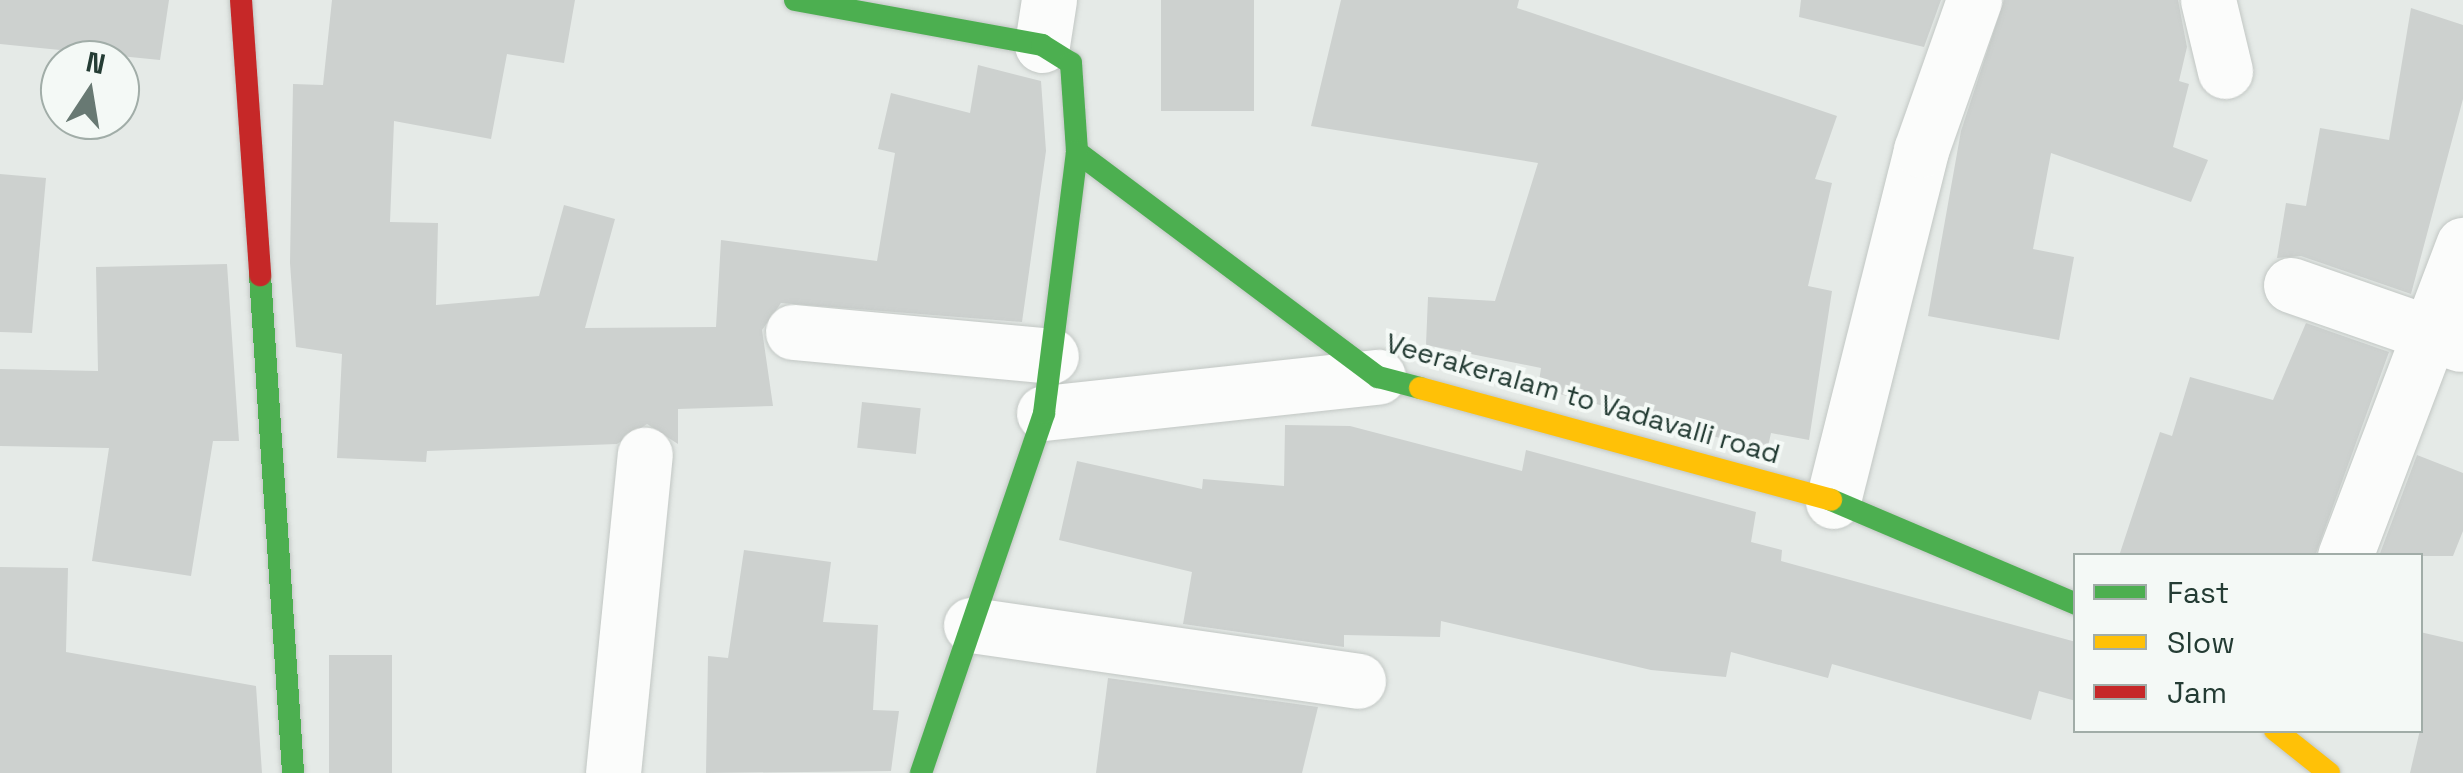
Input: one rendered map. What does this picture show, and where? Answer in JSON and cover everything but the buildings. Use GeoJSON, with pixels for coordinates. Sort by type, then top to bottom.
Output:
{"type":"FeatureCollection","features":[{"type":"Feature","properties":{"kind":"street"},"geometry":{"type":"LineString","coordinates":[[241,0],[294,773]]}},
{"type":"Feature","properties":{"kind":"street"},"geometry":{"type":"LineString","coordinates":[[795,0],[1045,22],[1071,63],[1078,152],[1044,413],[922,773]]}},
{"type":"Feature","properties":{"kind":"street"},"geometry":{"type":"LineString","coordinates":[[1833,501],[1921,150],[1974,0]]}},
{"type":"Feature","properties":{"kind":"street"},"geometry":{"type":"LineString","coordinates":[[2208,0],[2226,71]]}},
{"type":"Feature","properties":{"kind":"street","name":"Veerakeralam to Vadavalli road"},"geometry":{"type":"LineString","coordinates":[[1078,152],[1378,377],[1833,501],[2073,603]]}},
{"type":"Feature","properties":{"kind":"street"},"geometry":{"type":"LineString","coordinates":[[2346,553],[2446,339],[2463,245]]}},
{"type":"Feature","properties":{"kind":"street"},"geometry":{"type":"LineString","coordinates":[[2291,285],[2446,339]]}},
{"type":"Feature","properties":{"kind":"street"},"geometry":{"type":"LineString","coordinates":[[794,332],[1052,356]]}},
{"type":"Feature","properties":{"kind":"street"},"geometry":{"type":"LineString","coordinates":[[1044,413],[1378,377]]}},
{"type":"Feature","properties":{"kind":"street"},"geometry":{"type":"LineString","coordinates":[[613,773],[644,455]]}},
{"type":"Feature","properties":{"kind":"street"},"geometry":{"type":"LineString","coordinates":[[971,625],[1358,681]]}},
{"type":"Feature","properties":{"kind":"street"},"geometry":{"type":"LineString","coordinates":[[2280,733],[2329,773]]}},
{"type":"Feature","properties":{"kind":"traffic: fast"},"geometry":{"type":"LineString","coordinates":[[795,0],[1042,45],[1071,63],[1077,152],[1378,377],[1420,388]]}},
{"type":"Feature","properties":{"kind":"traffic: fast"},"geometry":{"type":"LineString","coordinates":[[921,773],[1044,413],[1077,152]]}},
{"type":"Feature","properties":{"kind":"traffic: fast"},"geometry":{"type":"LineString","coordinates":[[260,275],[293,773]]}},
{"type":"Feature","properties":{"kind":"traffic: fast"},"geometry":{"type":"LineString","coordinates":[[1831,500],[2073,603]]}},
{"type":"Feature","properties":{"kind":"traffic: slow"},"geometry":{"type":"LineString","coordinates":[[1420,388],[1831,500]]}},
{"type":"Feature","properties":{"kind":"traffic: slow"},"geometry":{"type":"LineString","coordinates":[[2279,733],[2329,773]]}},
{"type":"Feature","properties":{"kind":"traffic: jam"},"geometry":{"type":"LineString","coordinates":[[241,0],[260,275]]}}]}
